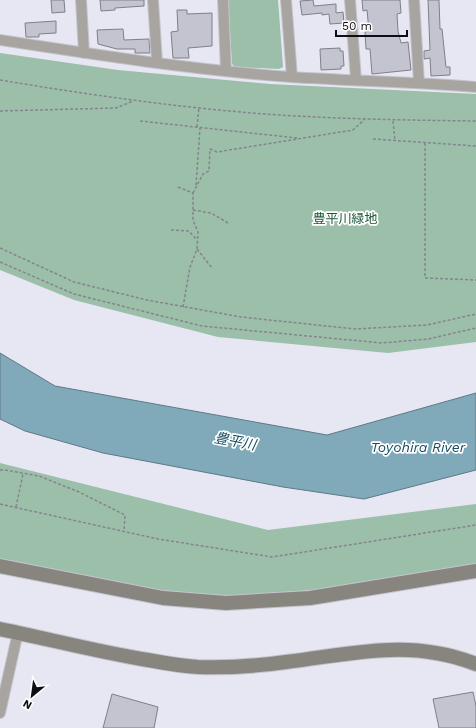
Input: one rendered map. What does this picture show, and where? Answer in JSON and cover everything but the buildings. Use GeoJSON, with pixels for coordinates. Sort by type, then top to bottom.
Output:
{"type":"FeatureCollection","features":[{"type":"Feature","properties":{"kind":"street"},"geometry":{"type":"LineString","coordinates":[[81,0],[84,53]]}},
{"type":"Feature","properties":{"kind":"street"},"geometry":{"type":"LineString","coordinates":[[153,0],[158,62]]}},
{"type":"Feature","properties":{"kind":"street"},"geometry":{"type":"LineString","coordinates":[[223,0],[226,71]]}},
{"type":"Feature","properties":{"kind":"street"},"geometry":{"type":"LineString","coordinates":[[286,0],[292,77]]}},
{"type":"Feature","properties":{"kind":"street"},"geometry":{"type":"LineString","coordinates":[[350,0],[356,80]]}},
{"type":"Feature","properties":{"kind":"street"},"geometry":{"type":"LineString","coordinates":[[414,0],[419,83]]}},
{"type":"Feature","properties":{"kind":"street"},"geometry":{"type":"LineString","coordinates":[[0,40],[84,53],[226,71],[292,77],[476,87]]}},
{"type":"Feature","properties":{"kind":"street"},"geometry":{"type":"LineString","coordinates":[[0,566],[163,598],[226,604],[310,598],[476,571]]}},
{"type":"Feature","properties":{"kind":"street"},"geometry":{"type":"LineString","coordinates":[[0,629],[125,657],[197,667],[246,666],[286,662],[358,651],[410,649],[442,654],[476,664]]}},
{"type":"Feature","properties":{"kind":"street"},"geometry":{"type":"LineString","coordinates":[[0,713],[18,632]]}},
{"type":"Feature","properties":{"kind":"path"},"geometry":{"type":"LineString","coordinates":[[0,80],[135,101],[252,113],[365,119],[476,122]]}},
{"type":"Feature","properties":{"kind":"path"},"geometry":{"type":"LineString","coordinates":[[0,111],[116,108],[135,101]]}},
{"type":"Feature","properties":{"kind":"path"},"geometry":{"type":"LineString","coordinates":[[197,127],[199,107]]}},
{"type":"Feature","properties":{"kind":"path"},"geometry":{"type":"LineString","coordinates":[[183,307],[190,267],[197,249],[193,210],[193,193],[204,174],[209,171],[210,149],[217,152],[353,130],[365,119]]}},
{"type":"Feature","properties":{"kind":"path"},"geometry":{"type":"LineString","coordinates":[[393,120],[395,141]]}},
{"type":"Feature","properties":{"kind":"path"},"geometry":{"type":"LineString","coordinates":[[140,121],[299,138]]}},
{"type":"Feature","properties":{"kind":"path"},"geometry":{"type":"LineString","coordinates":[[196,187],[200,128]]}},
{"type":"Feature","properties":{"kind":"path"},"geometry":{"type":"LineString","coordinates":[[373,139],[476,146]]}},
{"type":"Feature","properties":{"kind":"path"},"geometry":{"type":"LineString","coordinates":[[425,143],[425,278],[476,280]]}},
{"type":"Feature","properties":{"kind":"path"},"geometry":{"type":"LineString","coordinates":[[178,187],[193,193]]}},
{"type":"Feature","properties":{"kind":"path"},"geometry":{"type":"LineString","coordinates":[[193,210],[211,213],[228,222]]}},
{"type":"Feature","properties":{"kind":"path"},"geometry":{"type":"LineString","coordinates":[[171,230],[189,231],[197,240]]}},
{"type":"Feature","properties":{"kind":"path"},"geometry":{"type":"LineString","coordinates":[[0,248],[74,282],[146,300],[240,318],[355,330],[427,325],[476,314]]}},
{"type":"Feature","properties":{"kind":"path"},"geometry":{"type":"LineString","coordinates":[[197,249],[212,268]]}},
{"type":"Feature","properties":{"kind":"path"},"geometry":{"type":"LineString","coordinates":[[0,262],[74,294],[202,326],[382,343],[428,339],[476,328]]}},
{"type":"Feature","properties":{"kind":"path"},"geometry":{"type":"LineString","coordinates":[[0,470],[39,476],[79,492],[125,515],[124,531]]}},
{"type":"Feature","properties":{"kind":"path"},"geometry":{"type":"LineString","coordinates":[[16,508],[23,474]]}},
{"type":"Feature","properties":{"kind":"path"},"geometry":{"type":"LineString","coordinates":[[0,504],[158,539],[272,557],[476,525]]}},
{"type":"Feature","properties":{"kind":"green space"},"geometry":{"type":"Polygon","coordinates":[[[228,0],[278,0],[283,67],[279,69],[235,67],[232,64],[228,0]]]}},
{"type":"Feature","properties":{"kind":"green space","name":"豊平川緑地"},"geometry":{"type":"Polygon","coordinates":[[[0,53],[118,70],[270,84],[476,94],[476,342],[388,353],[218,337],[74,300],[0,270],[0,53]]]}},
{"type":"Feature","properties":{"kind":"green space"},"geometry":{"type":"Polygon","coordinates":[[[0,463],[268,530],[476,504],[476,564],[328,589],[228,596],[133,588],[0,559],[0,463]]]}},
{"type":"Feature","properties":{"kind":"water","name":"Toyohira River"},"geometry":{"type":"Polygon","coordinates":[[[0,353],[55,386],[327,435],[476,393],[476,470],[364,499],[283,487],[103,453],[25,431],[0,419],[0,353]]]}},
{"type":"Feature","properties":{"kind":"water label","name":"豊平川"},"geometry":{"type":"Point","coordinates":[235,441]}}]}
